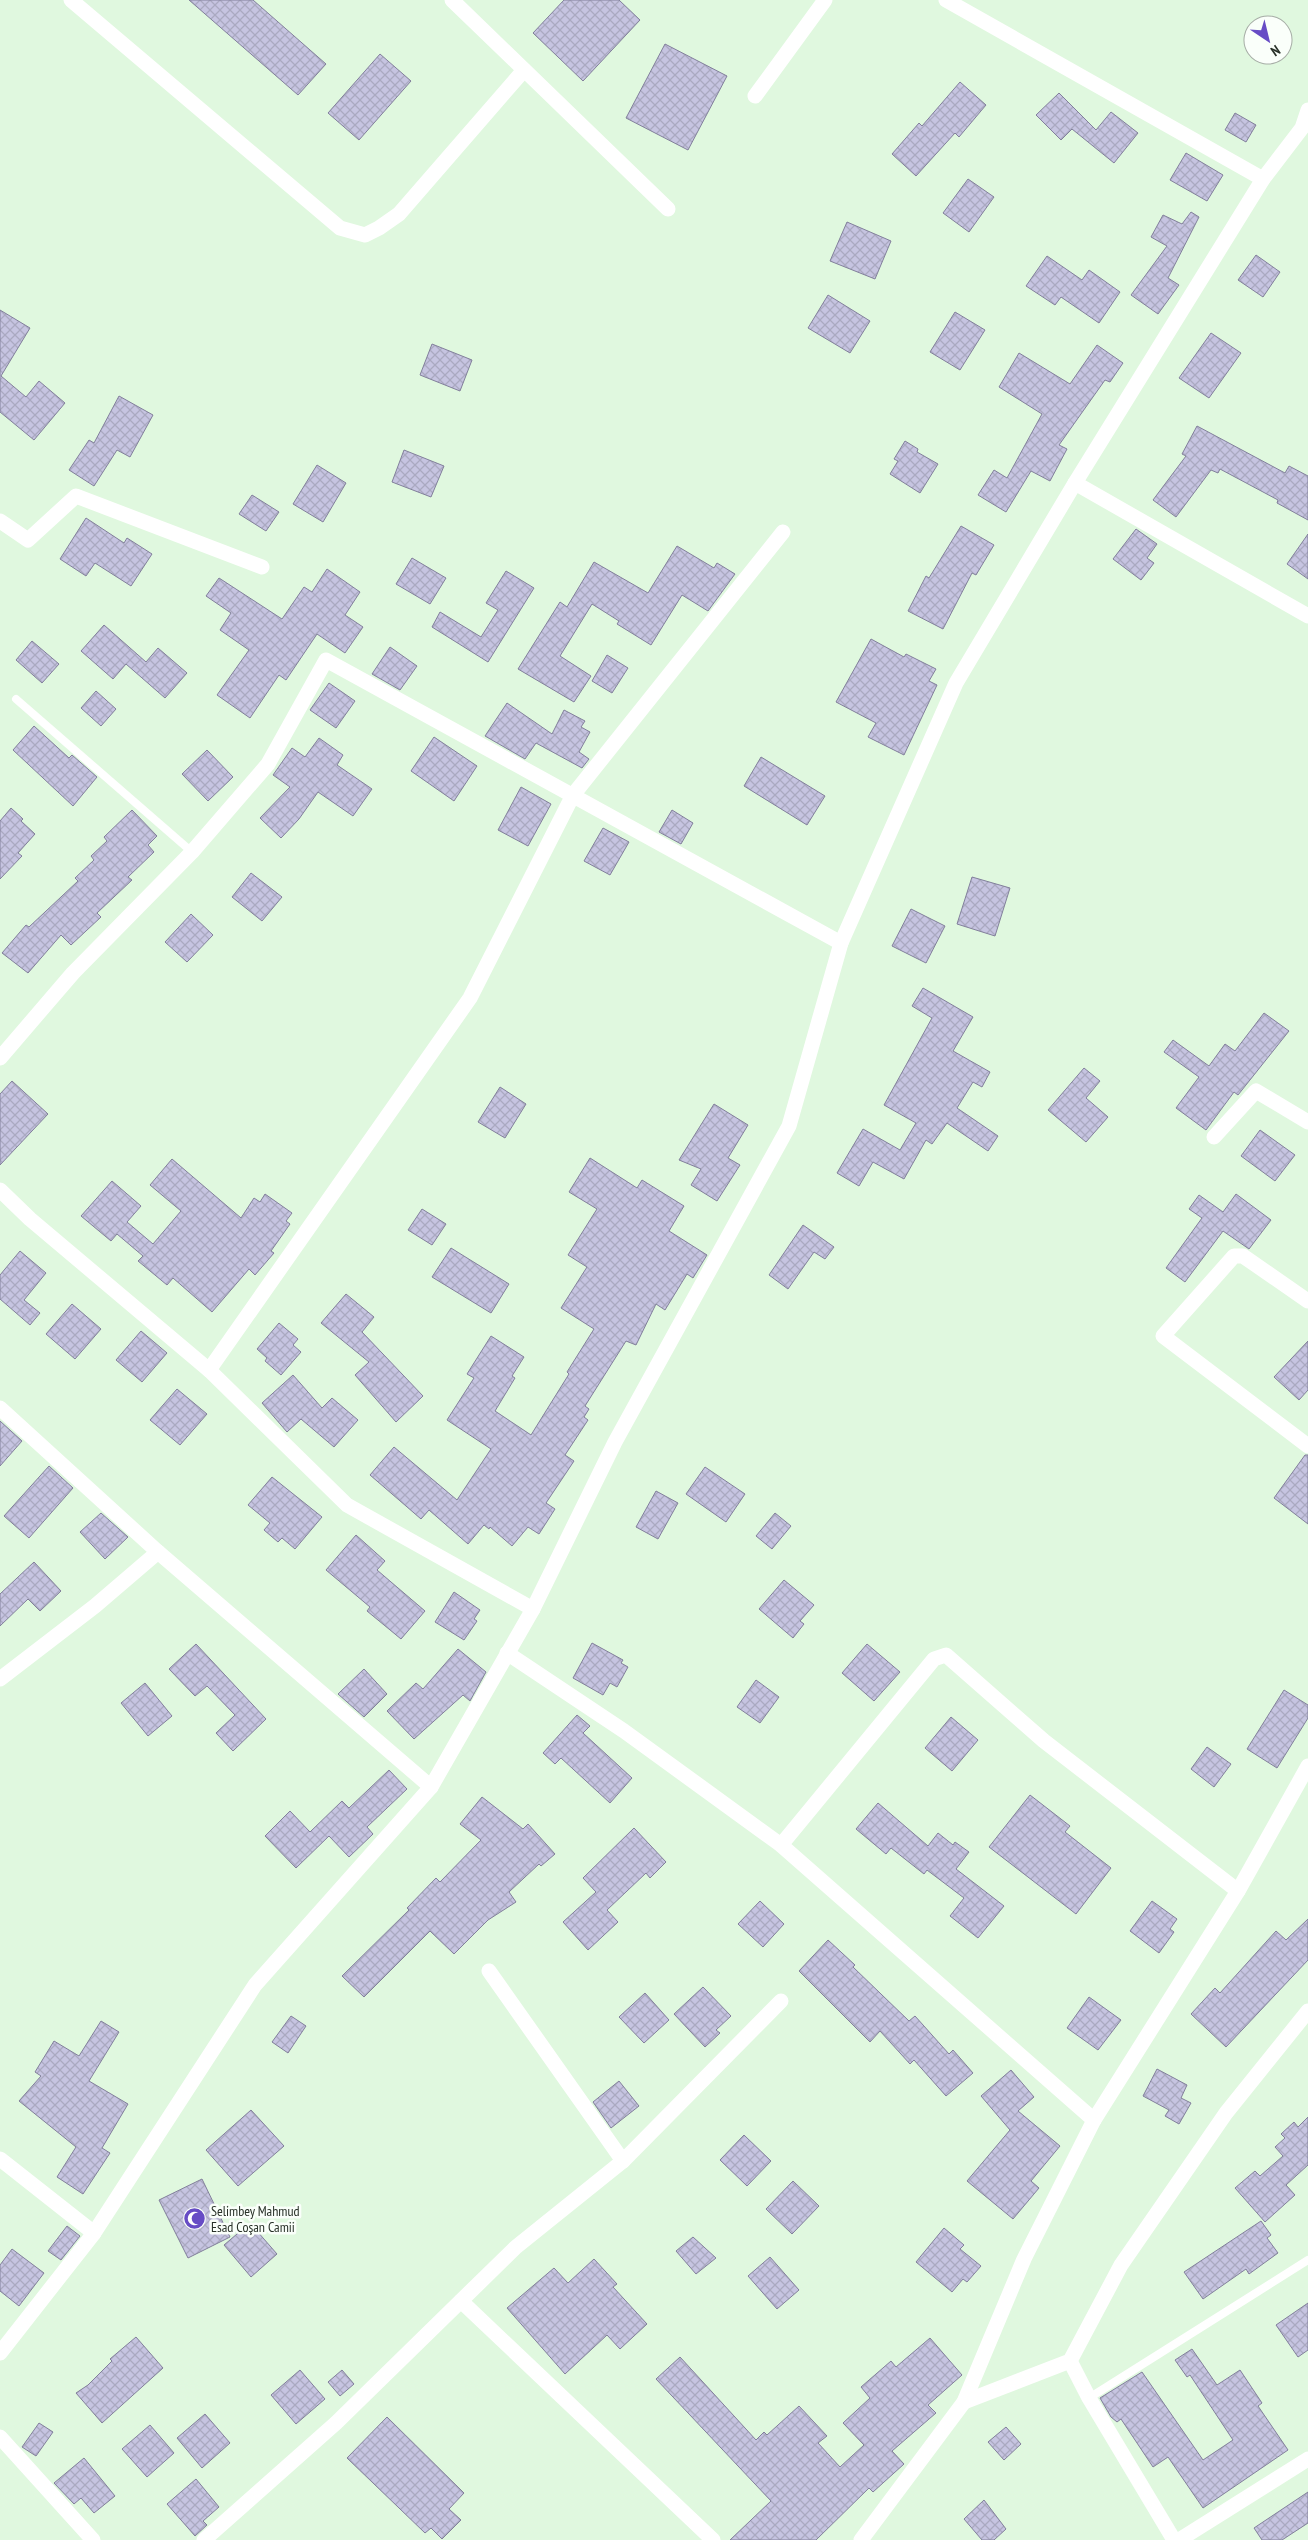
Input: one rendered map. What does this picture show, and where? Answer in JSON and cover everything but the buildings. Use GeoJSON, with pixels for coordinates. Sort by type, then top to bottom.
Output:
{"type":"FeatureCollection","features":[{"type":"Feature","properties":{"kind":"street"},"geometry":{"type":"LineString","coordinates":[[71,0],[340,228],[365,235],[399,214],[524,70]]}},
{"type":"Feature","properties":{"kind":"street"},"geometry":{"type":"LineString","coordinates":[[452,0],[668,209]]}},
{"type":"Feature","properties":{"kind":"street"},"geometry":{"type":"LineString","coordinates":[[756,96],[825,0]]}},
{"type":"Feature","properties":{"kind":"street"},"geometry":{"type":"LineString","coordinates":[[946,0],[1262,179]]}},
{"type":"Feature","properties":{"kind":"street"},"geometry":{"type":"LineString","coordinates":[[0,2353],[94,2233],[256,1985],[430,1787],[533,1609],[615,1442],[789,1126],[841,943],[956,683],[1075,482],[1262,179],[1305,130],[1308,110]]}},
{"type":"Feature","properties":{"kind":"street"},"geometry":{"type":"LineString","coordinates":[[1075,482],[1308,616]]}},
{"type":"Feature","properties":{"kind":"street"},"geometry":{"type":"LineString","coordinates":[[0,520],[28,540],[76,496],[262,568]]}},
{"type":"Feature","properties":{"kind":"street"},"geometry":{"type":"LineString","coordinates":[[209,1370],[470,998],[573,795],[783,532]]}},
{"type":"Feature","properties":{"kind":"street"},"geometry":{"type":"LineString","coordinates":[[0,1058],[73,973],[192,852],[268,764],[326,660],[841,943]]}},
{"type":"Feature","properties":{"kind":"street"},"geometry":{"type":"LineString","coordinates":[[1214,1137],[1256,1091],[1308,1122]]}},
{"type":"Feature","properties":{"kind":"street"},"geometry":{"type":"LineString","coordinates":[[0,1190],[30,1219],[209,1370],[347,1505],[533,1609]]}},
{"type":"Feature","properties":{"kind":"street"},"geometry":{"type":"LineString","coordinates":[[1308,1301],[1243,1256],[1234,1256],[1163,1336],[1308,1446]]}},
{"type":"Feature","properties":{"kind":"street"},"geometry":{"type":"LineString","coordinates":[[0,1408],[158,1552],[430,1787]]}},
{"type":"Feature","properties":{"kind":"street"},"geometry":{"type":"LineString","coordinates":[[0,1679],[95,1606],[158,1552]]}},
{"type":"Feature","properties":{"kind":"street"},"geometry":{"type":"LineString","coordinates":[[507,1653],[624,1732],[781,1845],[1094,2120]]}},
{"type":"Feature","properties":{"kind":"street"},"geometry":{"type":"LineString","coordinates":[[781,1845],[934,1659],[946,1654],[1044,1741],[1238,1891]]}},
{"type":"Feature","properties":{"kind":"street"},"geometry":{"type":"LineString","coordinates":[[861,2540],[964,2402],[1024,2258],[1094,2120],[1238,1891],[1308,1766]]}},
{"type":"Feature","properties":{"kind":"street"},"geometry":{"type":"LineString","coordinates":[[489,1971],[623,2161]]}},
{"type":"Feature","properties":{"kind":"street"},"geometry":{"type":"LineString","coordinates":[[204,2540],[336,2423],[516,2247],[623,2161],[781,2001]]}},
{"type":"Feature","properties":{"kind":"street"},"geometry":{"type":"LineString","coordinates":[[964,2402],[1070,2361],[1121,2265],[1226,2113],[1308,2011]]}},
{"type":"Feature","properties":{"kind":"street"},"geometry":{"type":"LineString","coordinates":[[0,2160],[94,2233]]}},
{"type":"Feature","properties":{"kind":"street"},"geometry":{"type":"LineString","coordinates":[[461,2301],[713,2540]]}},
{"type":"Feature","properties":{"kind":"street"},"geometry":{"type":"LineString","coordinates":[[1070,2361],[1089,2398],[1174,2540]]}},
{"type":"Feature","properties":{"kind":"street"},"geometry":{"type":"LineString","coordinates":[[0,2437],[93,2540]]}},
{"type":"Feature","properties":{"kind":"street"},"geometry":{"type":"LineString","coordinates":[[1179,2540],[1308,2459]]}},
{"type":"Feature","properties":{"kind":"lane"},"geometry":{"type":"LineString","coordinates":[[16,699],[192,852]]}},
{"type":"Feature","properties":{"kind":"lane"},"geometry":{"type":"LineString","coordinates":[[1089,2398],[1308,2260]]}},
{"type":"Feature","properties":{"kind":"place","name":"Selimbey Mahmud Esad Coşan Camii"},"geometry":{"type":"Point","coordinates":[195,2219]}}]}
